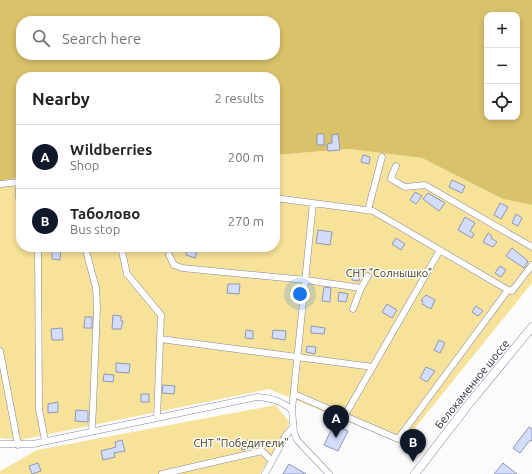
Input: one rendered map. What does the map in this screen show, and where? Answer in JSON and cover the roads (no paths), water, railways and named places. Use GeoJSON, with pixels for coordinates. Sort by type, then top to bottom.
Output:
{"type":"FeatureCollection","features":[{"type":"Feature","properties":{"kind":"main road","name":"Белокаменное шоссе"},"geometry":{"type":"LineString","coordinates":[[415,474],[468,405],[532,327]]}},
{"type":"Feature","properties":{"kind":"street"},"geometry":{"type":"LineString","coordinates":[[368,210],[382,157]]}},
{"type":"Feature","properties":{"kind":"street"},"geometry":{"type":"LineString","coordinates":[[396,166],[391,179],[397,183],[405,187],[426,185],[532,247]]}},
{"type":"Feature","properties":{"kind":"street"},"geometry":{"type":"LineString","coordinates":[[0,184],[16,182]]}},
{"type":"Feature","properties":{"kind":"street"},"geometry":{"type":"LineString","coordinates":[[280,199],[373,211],[508,290],[512,291],[532,265]]}},
{"type":"Feature","properties":{"kind":"street"},"geometry":{"type":"LineString","coordinates":[[313,203],[292,410],[297,440],[329,474]]}},
{"type":"Feature","properties":{"kind":"street"},"geometry":{"type":"LineString","coordinates":[[345,415],[440,250]]}},
{"type":"Feature","properties":{"kind":"street"},"geometry":{"type":"LineString","coordinates":[[38,252],[38,409],[45,441]]}},
{"type":"Feature","properties":{"kind":"street"},"geometry":{"type":"LineString","coordinates":[[86,252],[96,288],[98,308],[92,432]]}},
{"type":"Feature","properties":{"kind":"street"},"geometry":{"type":"LineString","coordinates":[[121,252],[127,274],[161,315],[157,418]]}},
{"type":"Feature","properties":{"kind":"street"},"geometry":{"type":"LineString","coordinates":[[169,255],[174,264],[182,268],[306,280],[361,288]]}},
{"type":"Feature","properties":{"kind":"street"},"geometry":{"type":"LineString","coordinates":[[353,309],[361,288],[368,276]]}},
{"type":"Feature","properties":{"kind":"street"},"geometry":{"type":"LineString","coordinates":[[294,394],[398,439],[508,290]]}},
{"type":"Feature","properties":{"kind":"street"},"geometry":{"type":"LineString","coordinates":[[160,339],[297,355],[373,367]]}},
{"type":"Feature","properties":{"kind":"street"},"geometry":{"type":"LineString","coordinates":[[0,351],[18,444]]}},
{"type":"Feature","properties":{"kind":"street"},"geometry":{"type":"LineString","coordinates":[[0,444],[45,441],[257,397],[280,400],[292,410]]}},
{"type":"Feature","properties":{"kind":"street"},"geometry":{"type":"LineString","coordinates":[[265,474],[286,435],[294,427]]}},
{"type":"Feature","properties":{"kind":"street"},"geometry":{"type":"LineString","coordinates":[[162,474],[262,451],[272,461]]}},
{"type":"Feature","properties":{"kind":"place","name":"Wildberries"},"geometry":{"type":"Point","coordinates":[336,438]}},
{"type":"Feature","properties":{"kind":"place","name":"Таболово"},"geometry":{"type":"Point","coordinates":[413,462]}},
{"type":"Feature","properties":{"kind":"park label","name":"СНТ \"Солнышко\""},"geometry":{"type":"Point","coordinates":[389,273]}},
{"type":"Feature","properties":{"kind":"park label","name":"СНТ \"Победители\""},"geometry":{"type":"Point","coordinates":[241,443]}}]}
